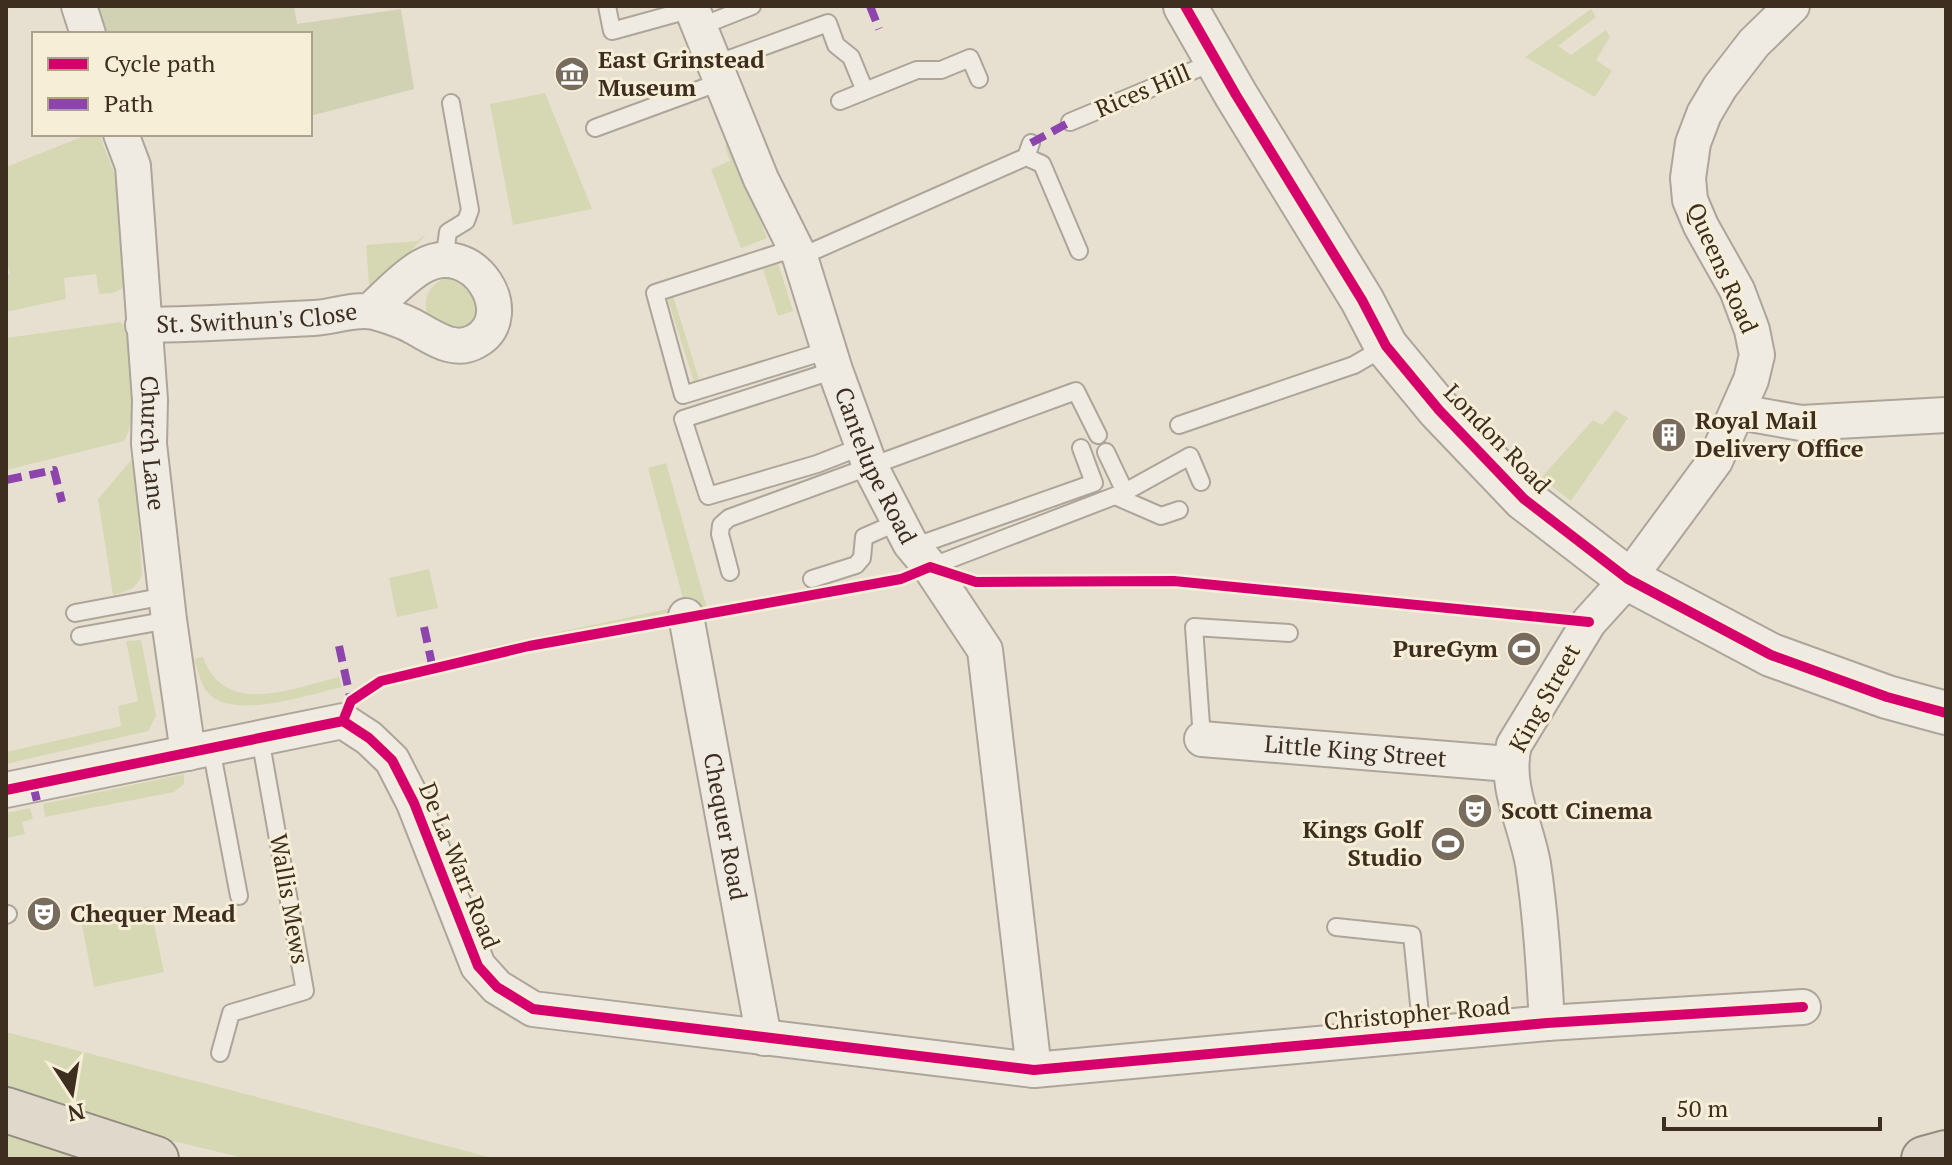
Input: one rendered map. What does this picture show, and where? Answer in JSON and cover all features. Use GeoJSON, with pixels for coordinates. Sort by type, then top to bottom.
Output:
{"type":"FeatureCollection","features":[{"type":"Feature","properties":{"kind":"highway"},"geometry":{"type":"LineString","coordinates":[[6,1110],[156,1159]]}},
{"type":"Feature","properties":{"kind":"street"},"geometry":{"type":"LineString","coordinates":[[79,6],[87,32]]}},
{"type":"Feature","properties":{"kind":"street","name":"London Road"},"geometry":{"type":"LineString","coordinates":[[1185,6],[1362,300],[1386,346],[1439,410],[1524,499],[1628,579],[1771,655],[1887,697],[1946,713]]}},
{"type":"Feature","properties":{"kind":"street","name":"Queens Road"},"geometry":{"type":"LineString","coordinates":[[1715,461],[1739,412],[1757,355],[1752,330],[1737,290],[1690,200],[1688,178],[1699,128],[1720,87],[1754,43],[1792,6]]}},
{"type":"Feature","properties":{"kind":"street","name":"Cantelupe Road"},"geometry":{"type":"LineString","coordinates":[[694,14],[761,179],[798,253],[867,456],[914,545],[985,650],[1034,1070]]}},
{"type":"Feature","properties":{"kind":"street","name":"Church Lane"},"geometry":{"type":"LineString","coordinates":[[122,136],[133,166],[150,400],[149,444],[174,627],[200,750]]}},
{"type":"Feature","properties":{"kind":"street","name":"St. Swithun's Close"},"geometry":{"type":"LineString","coordinates":[[143,325],[319,317],[370,311],[416,328],[432,339],[454,345],[476,341],[489,328],[494,308],[490,289],[479,273],[466,264],[444,261],[421,266],[370,311]]}},
{"type":"Feature","properties":{"kind":"street"},"geometry":{"type":"LineString","coordinates":[[1739,412],[1801,423],[1946,415]]}},
{"type":"Feature","properties":{"kind":"street","name":"King Street"},"geometry":{"type":"LineString","coordinates":[[1547,1023],[1542,934],[1532,860],[1509,764],[1514,745],[1589,622],[1628,579],[1715,461]]}},
{"type":"Feature","properties":{"kind":"street","name":"Chequer Road"},"geometry":{"type":"LineString","coordinates":[[686,616],[764,1038]]}},
{"type":"Feature","properties":{"kind":"street","name":"De La Warr Road"},"geometry":{"type":"LineString","coordinates":[[6,790],[343,721],[369,738],[392,760],[414,803],[478,966],[497,987],[533,1009],[1034,1070]]}},
{"type":"Feature","properties":{"kind":"street","name":"Little King Street"},"geometry":{"type":"LineString","coordinates":[[1202,739],[1509,764]]}},
{"type":"Feature","properties":{"kind":"street","name":"Christopher Road"},"geometry":{"type":"LineString","coordinates":[[1034,1070],[1547,1023],[1803,1007]]}},
{"type":"Feature","properties":{"kind":"lane"},"geometry":{"type":"LineString","coordinates":[[607,6],[612,31],[752,6]]}},
{"type":"Feature","properties":{"kind":"lane"},"geometry":{"type":"LineString","coordinates":[[595,128],[828,23],[836,45],[851,57],[865,91]]}},
{"type":"Feature","properties":{"kind":"lane"},"geometry":{"type":"LineString","coordinates":[[840,101],[917,70],[941,70],[970,58],[979,79]]}},
{"type":"Feature","properties":{"kind":"lane","name":"Rices Hill"},"geometry":{"type":"LineString","coordinates":[[1070,122],[1217,60]]}},
{"type":"Feature","properties":{"kind":"lane"},"geometry":{"type":"LineString","coordinates":[[444,261],[447,234],[466,221],[470,210],[451,103]]}},
{"type":"Feature","properties":{"kind":"lane"},"geometry":{"type":"LineString","coordinates":[[832,360],[683,395],[655,293],[798,253],[1029,150],[1042,164],[1079,251]]}},
{"type":"Feature","properties":{"kind":"lane"},"geometry":{"type":"LineString","coordinates":[[1179,425],[1354,365],[1386,346]]}},
{"type":"Feature","properties":{"kind":"lane"},"geometry":{"type":"LineString","coordinates":[[832,360],[683,419],[708,496],[817,464],[867,456]]}},
{"type":"Feature","properties":{"kind":"lane"},"geometry":{"type":"LineString","coordinates":[[730,572],[720,534],[721,525],[729,518],[867,456],[1076,391],[1098,435]]}},
{"type":"Feature","properties":{"kind":"lane"},"geometry":{"type":"LineString","coordinates":[[914,545],[1094,483],[1081,448]]}},
{"type":"Feature","properties":{"kind":"lane"},"geometry":{"type":"LineString","coordinates":[[1106,452],[1120,494],[1161,516],[1179,510]]}},
{"type":"Feature","properties":{"kind":"lane"},"geometry":{"type":"LineString","coordinates":[[812,579],[856,565],[862,558],[864,537],[914,545],[1120,494],[1190,456],[1201,482]]}},
{"type":"Feature","properties":{"kind":"lane"},"geometry":{"type":"LineString","coordinates":[[75,613],[174,627]]}},
{"type":"Feature","properties":{"kind":"lane"},"geometry":{"type":"LineString","coordinates":[[80,636],[174,627]]}},
{"type":"Feature","properties":{"kind":"lane"},"geometry":{"type":"LineString","coordinates":[[1202,739],[1194,627],[1289,633]]}},
{"type":"Feature","properties":{"kind":"lane","name":"Wallis Mews"},"geometry":{"type":"LineString","coordinates":[[220,1053],[231,1013],[305,991],[260,738]]}},
{"type":"Feature","properties":{"kind":"lane"},"geometry":{"type":"LineString","coordinates":[[200,750],[239,896]]}},
{"type":"Feature","properties":{"kind":"lane"},"geometry":{"type":"LineString","coordinates":[[1336,927],[1412,935],[1422,1034]]}},
{"type":"Feature","properties":{"kind":"green space"},"geometry":{"type":"Polygon","coordinates":[[[89,6],[294,6],[297,24],[401,9],[414,89],[312,115],[312,32],[95,32],[89,6]]]}},
{"type":"Feature","properties":{"kind":"green space"},"geometry":{"type":"Polygon","coordinates":[[[1591,9],[1596,17],[1558,46],[1571,55],[1606,30],[1610,37],[1596,60],[1612,71],[1595,97],[1525,57],[1591,9]]]}},
{"type":"Feature","properties":{"kind":"green space"},"geometry":{"type":"Polygon","coordinates":[[[545,93],[592,209],[513,225],[490,104],[545,93]]]}},
{"type":"Feature","properties":{"kind":"green space"},"geometry":{"type":"Polygon","coordinates":[[[84,136],[100,136],[117,180],[125,287],[113,293],[99,294],[96,274],[64,278],[66,299],[6,312],[6,275],[10,274],[6,258],[6,167],[84,136]]]}},
{"type":"Feature","properties":{"kind":"green space"},"geometry":{"type":"Polygon","coordinates":[[[731,144],[767,238],[741,248],[711,169],[730,161],[725,146],[731,144]]]}},
{"type":"Feature","properties":{"kind":"green space"},"geometry":{"type":"Polygon","coordinates":[[[427,233],[370,297],[366,245],[417,241],[427,233]]]}},
{"type":"Feature","properties":{"kind":"green space"},"geometry":{"type":"Polygon","coordinates":[[[775,261],[793,311],[778,316],[762,266],[673,296],[699,379],[694,382],[667,297],[775,261]]]}},
{"type":"Feature","properties":{"kind":"green space"},"geometry":{"type":"Polygon","coordinates":[[[452,277],[469,281],[481,313],[462,333],[428,319],[426,311],[429,292],[438,282],[452,277]]]}},
{"type":"Feature","properties":{"kind":"green space"},"geometry":{"type":"Polygon","coordinates":[[[120,322],[128,328],[133,386],[129,431],[124,441],[6,470],[6,338],[120,322]]]}},
{"type":"Feature","properties":{"kind":"green space"},"geometry":{"type":"Polygon","coordinates":[[[1615,410],[1628,418],[1571,501],[1541,478],[1593,420],[1602,425],[1615,410]]]}},
{"type":"Feature","properties":{"kind":"green space"},"geometry":{"type":"Polygon","coordinates":[[[134,457],[142,574],[134,586],[113,595],[98,499],[134,457]]]}},
{"type":"Feature","properties":{"kind":"green space"},"geometry":{"type":"Polygon","coordinates":[[[666,463],[707,608],[687,612],[685,606],[648,468],[666,463]]]}},
{"type":"Feature","properties":{"kind":"green space"},"geometry":{"type":"Polygon","coordinates":[[[429,569],[438,608],[397,617],[389,578],[429,569]]]}},
{"type":"Feature","properties":{"kind":"green space"},"geometry":{"type":"Polygon","coordinates":[[[668,609],[669,616],[489,652],[488,647],[668,609]]]}},
{"type":"Feature","properties":{"kind":"green space"},"geometry":{"type":"Polygon","coordinates":[[[141,640],[156,716],[148,731],[6,764],[6,752],[121,726],[118,706],[138,701],[126,641],[141,640]]]}},
{"type":"Feature","properties":{"kind":"green space"},"geometry":{"type":"Polygon","coordinates":[[[203,657],[213,676],[227,687],[243,693],[281,692],[339,677],[342,687],[272,703],[235,705],[220,701],[205,689],[194,659],[203,657]]]}},
{"type":"Feature","properties":{"kind":"green space"},"geometry":{"type":"Polygon","coordinates":[[[184,774],[184,784],[174,792],[45,817],[43,804],[184,774]]]}},
{"type":"Feature","properties":{"kind":"green space"},"geometry":{"type":"Polygon","coordinates":[[[30,808],[33,819],[22,822],[25,834],[6,838],[6,813],[30,808]]]}},
{"type":"Feature","properties":{"kind":"green space"},"geometry":{"type":"Polygon","coordinates":[[[150,906],[164,972],[94,987],[81,920],[150,906]]]}},
{"type":"Feature","properties":{"kind":"green space"},"geometry":{"type":"Polygon","coordinates":[[[6,1032],[497,1159],[248,1159],[169,1140],[6,1089],[6,1032]]]}},
{"type":"Feature","properties":{"kind":"green space"},"geometry":{"type":"Polygon","coordinates":[[[6,1123],[104,1159],[6,1159],[6,1123]]]}},
{"type":"Feature","properties":{"kind":"marked path"},"geometry":{"type":"LineString","coordinates":[[870,6],[879,29]]}},
{"type":"Feature","properties":{"kind":"marked path"},"geometry":{"type":"LineString","coordinates":[[1031,143],[1070,122]]}},
{"type":"Feature","properties":{"kind":"marked path"},"geometry":{"type":"LineString","coordinates":[[6,480],[54,470],[62,502]]}},
{"type":"Feature","properties":{"kind":"marked path"},"geometry":{"type":"LineString","coordinates":[[424,627],[433,669]]}},
{"type":"Feature","properties":{"kind":"marked path"},"geometry":{"type":"LineString","coordinates":[[339,646],[351,701]]}},
{"type":"Feature","properties":{"kind":"marked path"},"geometry":{"type":"LineString","coordinates":[[33,785],[38,805]]}},
{"type":"Feature","properties":{"kind":"cycle path"},"geometry":{"type":"LineString","coordinates":[[1185,6],[1362,300],[1386,346],[1439,410],[1524,499],[1628,579],[1771,655],[1887,697],[1946,713]]}},
{"type":"Feature","properties":{"kind":"cycle path"},"geometry":{"type":"LineString","coordinates":[[343,721],[351,701],[381,681],[529,646],[901,579],[930,567],[976,582],[1174,581],[1589,622]]}},
{"type":"Feature","properties":{"kind":"cycle path"},"geometry":{"type":"LineString","coordinates":[[6,790],[343,721],[369,738],[392,760],[414,803],[478,966],[497,987],[533,1009],[1034,1070],[1547,1023],[1803,1007]]}},
{"type":"Feature","properties":{"kind":"place","name":"East Grinstead Museum"},"geometry":{"type":"Point","coordinates":[572,74]}},
{"type":"Feature","properties":{"kind":"place","name":"Royal Mail Delivery Office"},"geometry":{"type":"Point","coordinates":[1669,435]}},
{"type":"Feature","properties":{"kind":"place","name":"PureGym"},"geometry":{"type":"Point","coordinates":[1524,649]}},
{"type":"Feature","properties":{"kind":"place","name":"Scott Cinema"},"geometry":{"type":"Point","coordinates":[1475,811]}},
{"type":"Feature","properties":{"kind":"place","name":"Kings Golf Studio"},"geometry":{"type":"Point","coordinates":[1448,844]}},
{"type":"Feature","properties":{"kind":"place","name":"Chequer Mead"},"geometry":{"type":"Point","coordinates":[44,914]}}]}
